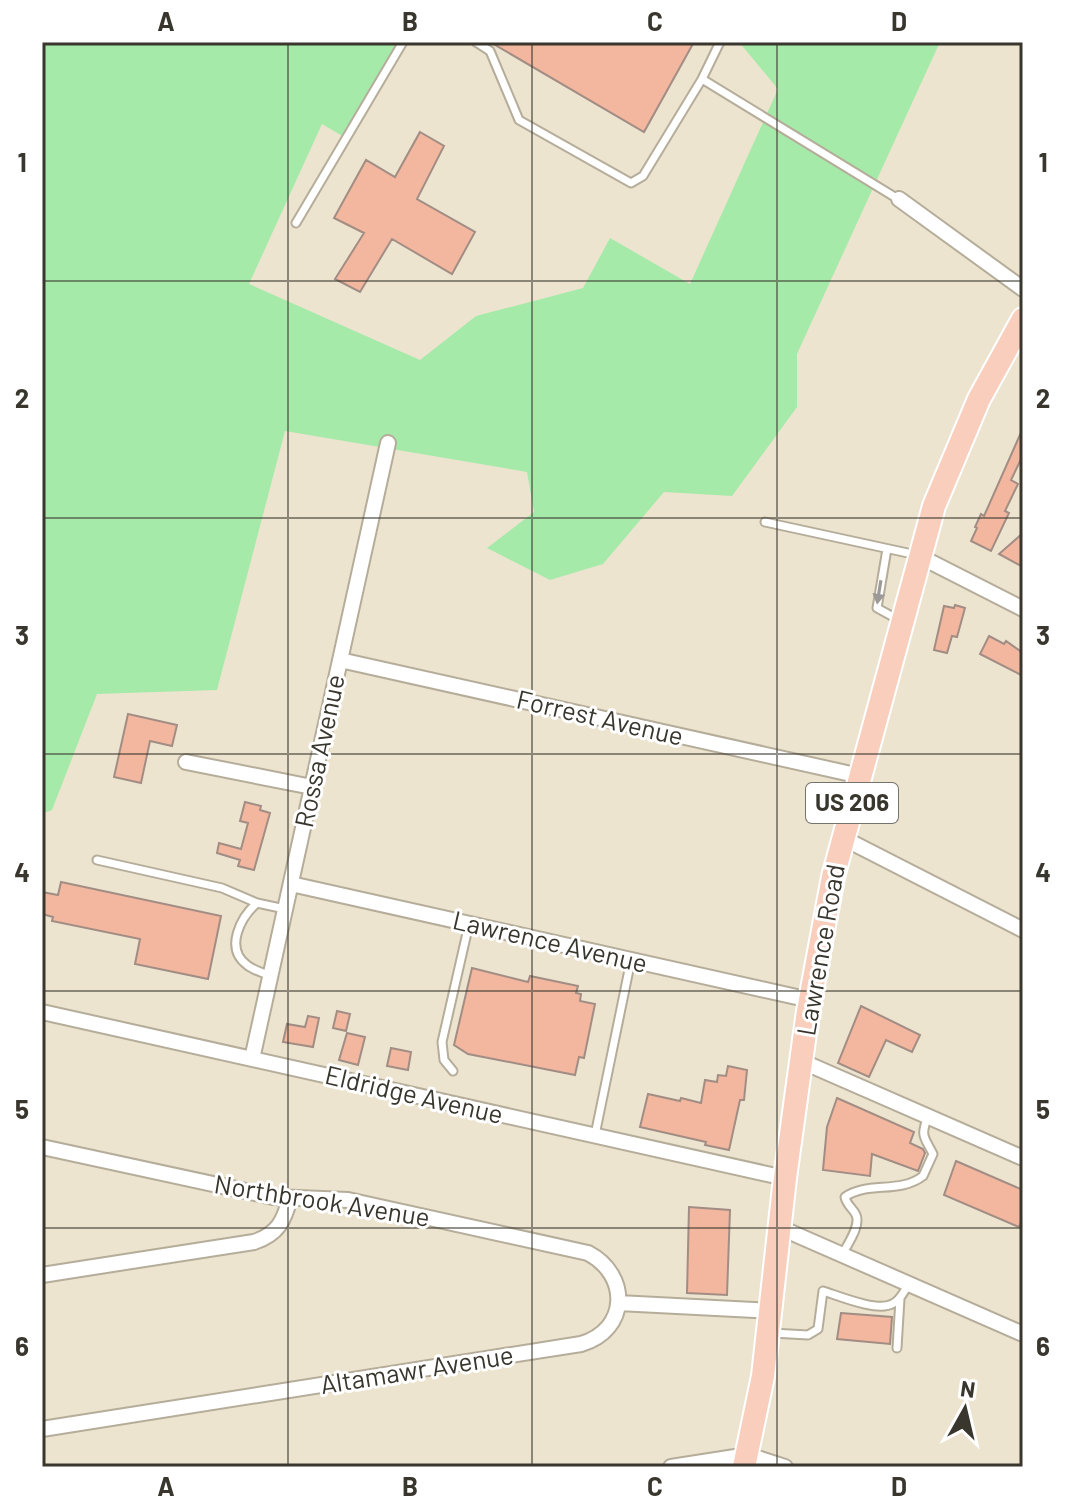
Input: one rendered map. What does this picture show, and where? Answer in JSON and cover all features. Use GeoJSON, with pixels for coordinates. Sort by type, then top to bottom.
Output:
{"type":"FeatureCollection","features":[{"type":"Feature","properties":{"kind":"main road","name":"Lawrence Road"},"geometry":{"type":"LineString","coordinates":[[746,1461],[771,1322],[785,1178],[810,1000],[822,928],[843,838],[919,556],[952,459],[979,399],[1023,319]]}},
{"type":"Feature","properties":{"kind":"street"},"geometry":{"type":"LineString","coordinates":[[899,199],[1023,289]]}},
{"type":"Feature","properties":{"kind":"street","name":"Rossa Avenue"},"geometry":{"type":"LineString","coordinates":[[252,1059],[388,443]]}},
{"type":"Feature","properties":{"kind":"street"},"geometry":{"type":"LineString","coordinates":[[919,556],[1023,609]]}},
{"type":"Feature","properties":{"kind":"street","name":"Forrest Avenue"},"geometry":{"type":"LineString","coordinates":[[340,660],[860,776]]}},
{"type":"Feature","properties":{"kind":"street"},"geometry":{"type":"LineString","coordinates":[[186,762],[312,787]]}},
{"type":"Feature","properties":{"kind":"street"},"geometry":{"type":"LineString","coordinates":[[843,838],[1023,930]]}},
{"type":"Feature","properties":{"kind":"street","name":"Lawrence Avenue"},"geometry":{"type":"LineString","coordinates":[[291,884],[810,1000]]}},
{"type":"Feature","properties":{"kind":"street","name":"Eldridge Avenue"},"geometry":{"type":"LineString","coordinates":[[42,1012],[785,1178]]}},
{"type":"Feature","properties":{"kind":"street"},"geometry":{"type":"LineString","coordinates":[[801,1061],[1023,1158]]}},
{"type":"Feature","properties":{"kind":"street","name":"Northbrook Avenue"},"geometry":{"type":"LineString","coordinates":[[42,1147],[273,1197],[348,1200],[588,1253],[608,1268],[615,1280],[618,1303]]}},
{"type":"Feature","properties":{"kind":"street"},"geometry":{"type":"LineString","coordinates":[[42,1275],[254,1242],[277,1231],[285,1218],[290,1198]]}},
{"type":"Feature","properties":{"kind":"street"},"geometry":{"type":"LineString","coordinates":[[781,1228],[1023,1334]]}},
{"type":"Feature","properties":{"kind":"street"},"geometry":{"type":"LineString","coordinates":[[618,1303],[771,1322]]}},
{"type":"Feature","properties":{"kind":"street","name":"Altamawr Avenue"},"geometry":{"type":"LineString","coordinates":[[42,1429],[581,1344],[599,1336],[609,1326],[618,1303]]}},
{"type":"Feature","properties":{"kind":"street"},"geometry":{"type":"LineString","coordinates":[[681,1466],[746,1461],[785,1467]]}},
{"type":"Feature","properties":{"kind":"lane"},"geometry":{"type":"LineString","coordinates":[[296,223],[403,42]]}},
{"type":"Feature","properties":{"kind":"lane"},"geometry":{"type":"LineString","coordinates":[[476,42],[490,51],[519,120],[631,183],[643,176],[702,79],[720,42]]}},
{"type":"Feature","properties":{"kind":"lane"},"geometry":{"type":"LineString","coordinates":[[702,79],[899,199]]}},
{"type":"Feature","properties":{"kind":"lane"},"geometry":{"type":"LineString","coordinates":[[765,522],[919,556]]}},
{"type":"Feature","properties":{"kind":"lane"},"geometry":{"type":"LineString","coordinates":[[887,549],[877,608],[901,621]]}},
{"type":"Feature","properties":{"kind":"lane"},"geometry":{"type":"LineString","coordinates":[[97,860],[222,888],[257,903],[285,909]]}},
{"type":"Feature","properties":{"kind":"lane"},"geometry":{"type":"LineString","coordinates":[[257,903],[246,913],[235,943],[241,960],[271,976]]}},
{"type":"Feature","properties":{"kind":"lane"},"geometry":{"type":"LineString","coordinates":[[453,1071],[444,1060],[442,1042],[469,924]]}},
{"type":"Feature","properties":{"kind":"lane"},"geometry":{"type":"LineString","coordinates":[[595,1135],[631,960]]}},
{"type":"Feature","properties":{"kind":"lane"},"geometry":{"type":"LineString","coordinates":[[842,1255],[857,1224],[856,1214],[846,1203],[845,1197],[853,1192],[902,1186],[923,1176],[933,1154],[922,1132],[928,1116]]}},
{"type":"Feature","properties":{"kind":"lane"},"geometry":{"type":"LineString","coordinates":[[771,1322],[808,1335],[818,1329],[823,1291],[881,1307],[900,1299],[909,1284]]}},
{"type":"Feature","properties":{"kind":"lane"},"geometry":{"type":"LineString","coordinates":[[897,1348],[900,1299]]}},
{"type":"Feature","properties":{"kind":"green space"},"geometry":{"type":"Polygon","coordinates":[[[42,42],[401,42],[344,137],[322,124],[249,284],[420,360],[476,316],[583,288],[610,238],[690,284],[778,89],[739,42],[940,42],[797,354],[797,407],[732,496],[664,492],[603,564],[550,580],[487,548],[534,512],[527,472],[285,431],[217,690],[97,694],[52,810],[42,814],[42,42]]]}},
{"type":"Feature","properties":{"kind":"building"},"geometry":{"type":"Polygon","coordinates":[[[490,42],[694,42],[644,132],[490,42]]]}},
{"type":"Feature","properties":{"kind":"building"},"geometry":{"type":"Polygon","coordinates":[[[420,132],[444,146],[417,199],[475,232],[452,274],[392,239],[360,292],[335,279],[364,233],[334,218],[366,160],[395,177],[420,132]]]}},
{"type":"Feature","properties":{"kind":"building"},"geometry":{"type":"Polygon","coordinates":[[[1023,428],[1023,455],[1011,480],[1018,484],[1005,511],[1009,513],[991,551],[971,541],[1023,428]]]}},
{"type":"Feature","properties":{"kind":"building"},"geometry":{"type":"Polygon","coordinates":[[[1023,533],[1023,567],[999,554],[1023,533]]]}},
{"type":"Feature","properties":{"kind":"building"},"geometry":{"type":"Polygon","coordinates":[[[955,605],[965,608],[957,637],[952,636],[947,653],[934,650],[944,606],[954,608],[955,605]]]}},
{"type":"Feature","properties":{"kind":"building"},"geometry":{"type":"Polygon","coordinates":[[[989,636],[1004,644],[1006,641],[1023,653],[1023,676],[980,654],[989,636]]]}},
{"type":"Feature","properties":{"kind":"building"},"geometry":{"type":"Polygon","coordinates":[[[128,714],[177,725],[172,746],[150,741],[141,783],[114,777],[128,714]]]}},
{"type":"Feature","properties":{"kind":"building"},"geometry":{"type":"Polygon","coordinates":[[[245,802],[261,806],[260,810],[270,813],[254,870],[238,866],[240,860],[217,853],[219,843],[241,849],[248,823],[240,821],[245,802]]]}},
{"type":"Feature","properties":{"kind":"building"},"geometry":{"type":"Polygon","coordinates":[[[61,882],[221,916],[208,979],[135,964],[140,939],[52,921],[53,917],[42,914],[42,892],[58,895],[61,882]]]}},
{"type":"Feature","properties":{"kind":"building"},"geometry":{"type":"Polygon","coordinates":[[[472,968],[528,982],[530,976],[578,986],[576,993],[581,994],[580,1001],[595,1004],[584,1058],[579,1057],[575,1075],[468,1054],[454,1045],[472,968]]]}},
{"type":"Feature","properties":{"kind":"building"},"geometry":{"type":"Polygon","coordinates":[[[861,1006],[920,1035],[912,1052],[886,1040],[869,1077],[838,1063],[861,1006]]]}},
{"type":"Feature","properties":{"kind":"building"},"geometry":{"type":"Polygon","coordinates":[[[337,1011],[350,1014],[346,1031],[333,1028],[337,1011]]]}},
{"type":"Feature","properties":{"kind":"building"},"geometry":{"type":"Polygon","coordinates":[[[308,1016],[319,1018],[313,1047],[283,1042],[287,1024],[305,1027],[308,1016]]]}},
{"type":"Feature","properties":{"kind":"building"},"geometry":{"type":"Polygon","coordinates":[[[347,1033],[365,1037],[358,1065],[339,1060],[347,1033]]]}},
{"type":"Feature","properties":{"kind":"building"},"geometry":{"type":"Polygon","coordinates":[[[391,1048],[411,1052],[408,1070],[387,1066],[391,1048]]]}},
{"type":"Feature","properties":{"kind":"building"},"geometry":{"type":"Polygon","coordinates":[[[728,1066],[747,1070],[744,1100],[740,1100],[729,1150],[640,1127],[648,1094],[701,1103],[705,1080],[717,1082],[718,1075],[726,1076],[728,1066]]]}},
{"type":"Feature","properties":{"kind":"building"},"geometry":{"type":"Polygon","coordinates":[[[837,1098],[914,1132],[910,1143],[925,1153],[918,1171],[872,1154],[870,1176],[823,1170],[827,1127],[837,1098]]]}},
{"type":"Feature","properties":{"kind":"building"},"geometry":{"type":"Polygon","coordinates":[[[956,1161],[1023,1190],[1023,1217],[1019,1227],[944,1195],[956,1161]]]}},
{"type":"Feature","properties":{"kind":"building"},"geometry":{"type":"Polygon","coordinates":[[[689,1207],[730,1210],[727,1295],[687,1293],[689,1207]]]}},
{"type":"Feature","properties":{"kind":"building"},"geometry":{"type":"Polygon","coordinates":[[[841,1313],[892,1317],[890,1344],[837,1339],[841,1313]]]}}]}
